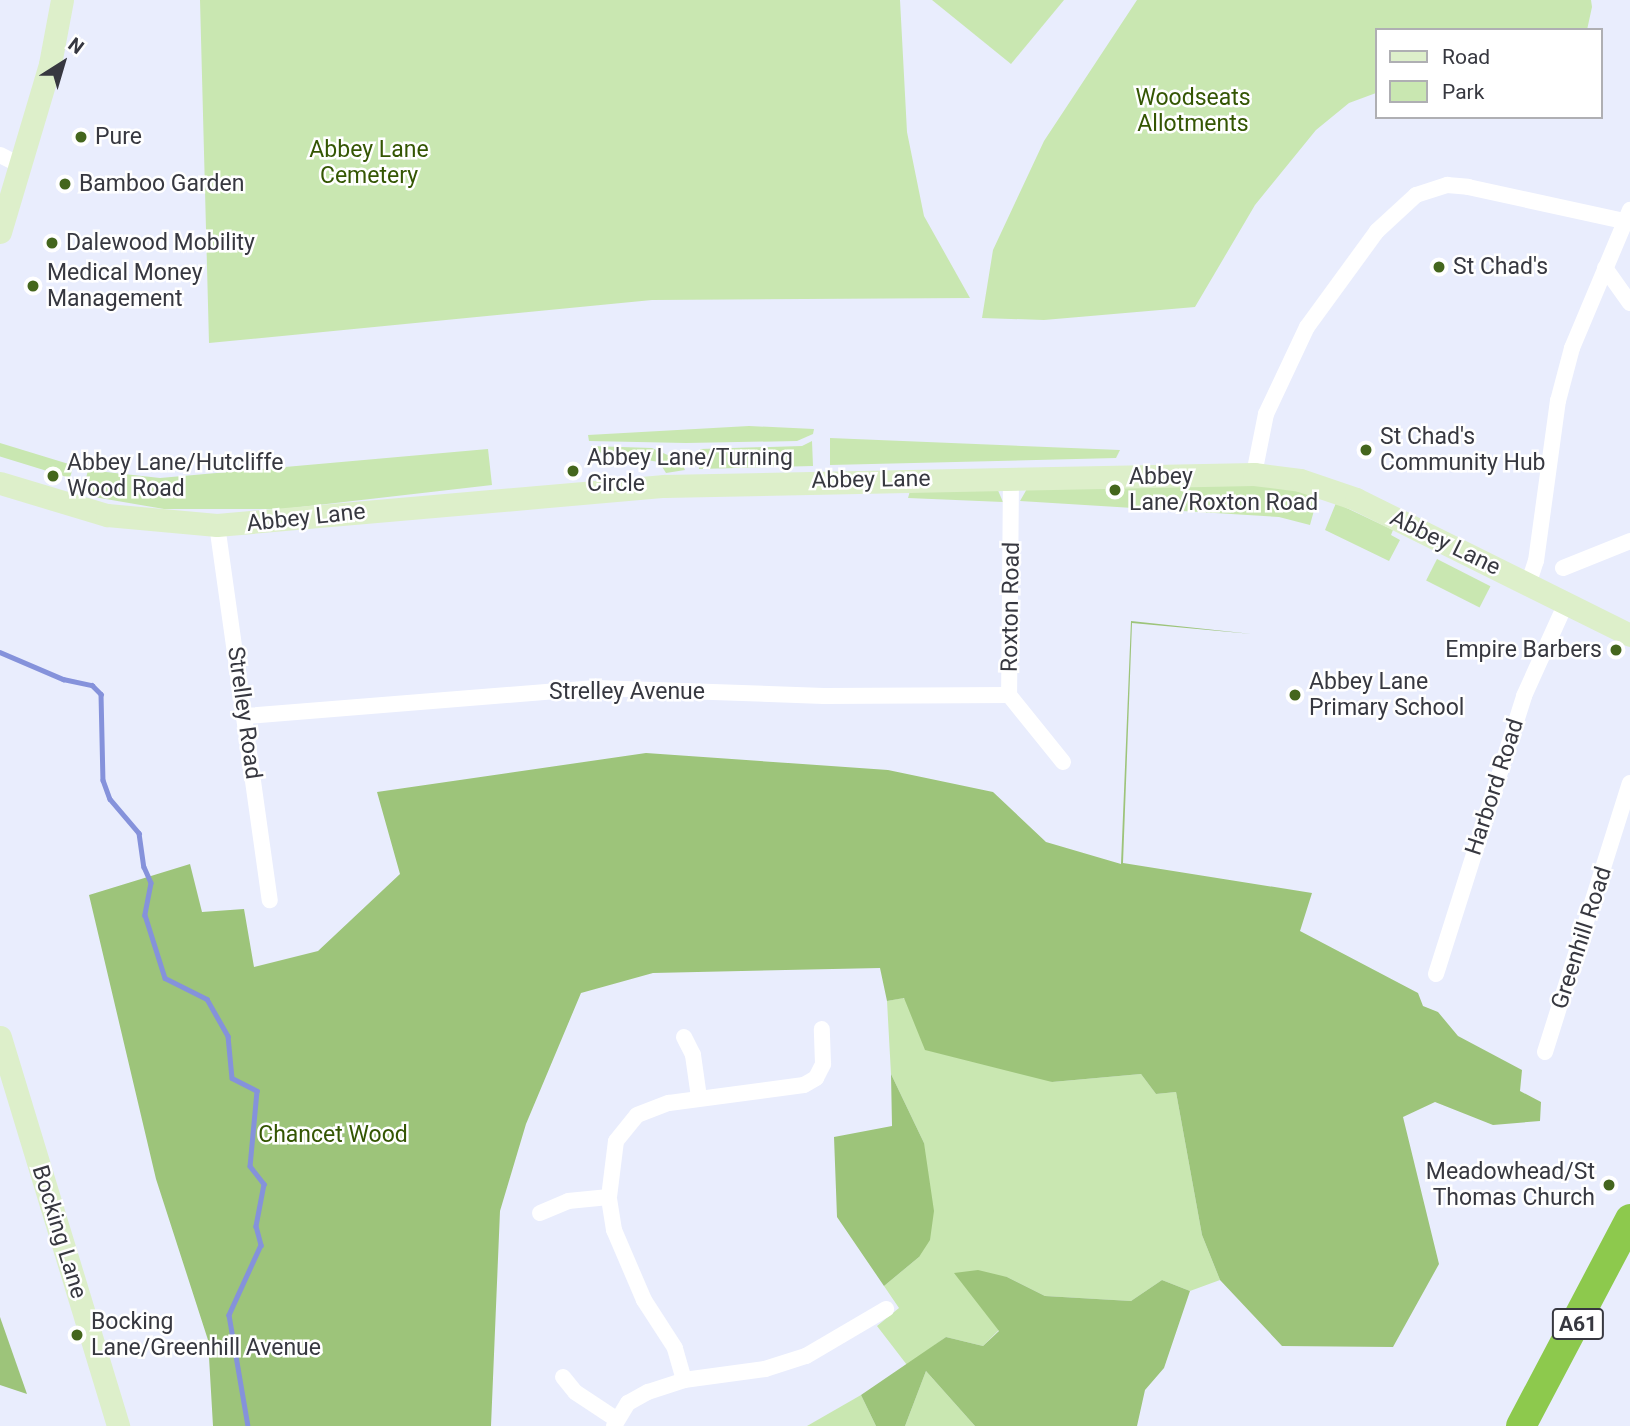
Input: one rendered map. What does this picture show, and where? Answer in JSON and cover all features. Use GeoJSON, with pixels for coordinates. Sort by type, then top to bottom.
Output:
{"type":"FeatureCollection","features":[{"type":"Feature","properties":{"kind":"highway","name":"A61"},"geometry":{"type":"LineString","coordinates":[[1521,1426],[1630,1219]]}},
{"type":"Feature","properties":{"kind":"main road"},"geometry":{"type":"LineString","coordinates":[[0,232],[10,160],[50,64],[62,0]]}},
{"type":"Feature","properties":{"kind":"main road","name":"Abbey Lane"},"geometry":{"type":"LineString","coordinates":[[0,483],[107,515],[217,525],[633,487],[1254,474],[1300,480],[1356,499],[1630,635]]}},
{"type":"Feature","properties":{"kind":"main road","name":"Bocking Lane"},"geometry":{"type":"LineString","coordinates":[[0,1037],[118,1426]]}},
{"type":"Feature","properties":{"kind":"street"},"geometry":{"type":"LineString","coordinates":[[1254,474],[1266,414],[1307,327],[1377,231],[1416,195],[1447,185],[1627,215],[1572,348],[1558,401],[1536,561],[1528,585]]}},
{"type":"Feature","properties":{"kind":"street"},"geometry":{"type":"LineString","coordinates":[[1605,268],[1630,303]]}},
{"type":"Feature","properties":{"kind":"street","name":"Roxton Road"},"geometry":{"type":"LineString","coordinates":[[1011,477],[1009,695],[1063,762]]}},
{"type":"Feature","properties":{"kind":"street","name":"Strelley Road"},"geometry":{"type":"LineString","coordinates":[[217,525],[270,901]]}},
{"type":"Feature","properties":{"kind":"street"},"geometry":{"type":"LineString","coordinates":[[1563,568],[1630,541]]}},
{"type":"Feature","properties":{"kind":"street","name":"Harbord Road"},"geometry":{"type":"LineString","coordinates":[[1436,974],[1524,696],[1566,603]]}},
{"type":"Feature","properties":{"kind":"street","name":"Strelley Avenue"},"geometry":{"type":"LineString","coordinates":[[246,716],[596,688],[824,696],[1009,695]]}},
{"type":"Feature","properties":{"kind":"street","name":"Greenhill Road"},"geometry":{"type":"LineString","coordinates":[[1545,1052],[1630,783]]}},
{"type":"Feature","properties":{"kind":"street"},"geometry":{"type":"LineString","coordinates":[[684,1380],[675,1348],[627,1264],[614,1230],[609,1197],[612,1157],[625,1125],[651,1108],[699,1097],[804,1085],[816,1078],[823,1065],[822,1029]]}},
{"type":"Feature","properties":{"kind":"street"},"geometry":{"type":"LineString","coordinates":[[684,1037],[693,1055],[699,1097]]}},
{"type":"Feature","properties":{"kind":"street"},"geometry":{"type":"LineString","coordinates":[[540,1213],[568,1201],[609,1197]]}},
{"type":"Feature","properties":{"kind":"street"},"geometry":{"type":"LineString","coordinates":[[564,1377],[575,1392],[615,1422],[628,1403],[684,1380],[765,1369],[807,1356],[886,1309]]}},
{"type":"Feature","properties":{"kind":"green space","name":"Abbey Lane Cemetery"},"geometry":{"type":"Polygon","coordinates":[[[200,0],[900,0],[907,132],[924,216],[970,298],[652,300],[209,343],[200,0]]]}},
{"type":"Feature","properties":{"kind":"green space"},"geometry":{"type":"Polygon","coordinates":[[[932,0],[1064,0],[1011,64],[932,0]]]}},
{"type":"Feature","properties":{"kind":"green space","name":"Woodseats Allotments"},"geometry":{"type":"Polygon","coordinates":[[[1137,0],[1591,0],[1587,28],[1374,28],[1374,94],[1349,103],[1316,130],[1255,205],[1195,307],[1044,320],[982,318],[993,250],[1044,141],[1137,0]]]}},
{"type":"Feature","properties":{"kind":"green space"},"geometry":{"type":"Polygon","coordinates":[[[749,426],[814,429],[813,434],[797,441],[589,441],[588,435],[749,426]]]}},
{"type":"Feature","properties":{"kind":"green space"},"geometry":{"type":"Polygon","coordinates":[[[830,438],[1120,450],[1116,458],[830,465],[830,438]]]}},
{"type":"Feature","properties":{"kind":"green space"},"geometry":{"type":"Polygon","coordinates":[[[812,441],[813,466],[699,469],[700,449],[802,446],[812,441]]]}},
{"type":"Feature","properties":{"kind":"green space"},"geometry":{"type":"Polygon","coordinates":[[[0,443],[74,466],[70,478],[0,457],[0,443]]]}},
{"type":"Feature","properties":{"kind":"green space"},"geometry":{"type":"Polygon","coordinates":[[[591,446],[652,448],[681,461],[685,470],[666,473],[659,462],[591,451],[591,446]]]}},
{"type":"Feature","properties":{"kind":"green space"},"geometry":{"type":"Polygon","coordinates":[[[488,449],[492,485],[283,509],[164,509],[94,497],[83,491],[88,470],[160,478],[488,449]]]}},
{"type":"Feature","properties":{"kind":"green space"},"geometry":{"type":"Polygon","coordinates":[[[1268,482],[1318,496],[1310,525],[1279,517],[1020,501],[1028,487],[1268,482]]]}},
{"type":"Feature","properties":{"kind":"green space"},"geometry":{"type":"Polygon","coordinates":[[[997,488],[1003,502],[908,498],[910,491],[997,488]]]}},
{"type":"Feature","properties":{"kind":"green space"},"geometry":{"type":"Polygon","coordinates":[[[1336,503],[1393,530],[1391,535],[1400,540],[1389,561],[1325,530],[1336,503]]]}},
{"type":"Feature","properties":{"kind":"green space"},"geometry":{"type":"Polygon","coordinates":[[[1437,559],[1490,586],[1480,608],[1426,580],[1437,559]]]}},
{"type":"Feature","properties":{"kind":"green space","name":"Chancet Wood"},"geometry":{"type":"Polygon","coordinates":[[[1131,621],[1252,634],[1132,623],[1123,863],[1312,893],[1300,931],[1418,993],[1423,1006],[1438,1012],[1458,1036],[1522,1070],[1520,1091],[1541,1102],[1540,1121],[1493,1125],[1435,1102],[1403,1117],[1439,1264],[1393,1347],[1282,1346],[1220,1280],[1202,1235],[1176,1092],[1156,1094],[1141,1074],[1052,1082],[925,1050],[904,998],[887,1001],[880,968],[653,973],[581,993],[526,1124],[500,1211],[491,1426],[213,1426],[208,1340],[156,1179],[89,895],[190,864],[202,912],[244,909],[254,967],[318,951],[400,874],[377,792],[646,753],[888,770],[993,792],[1046,842],[1121,864],[1131,621]]]}},
{"type":"Feature","properties":{"kind":"green space"},"geometry":{"type":"Polygon","coordinates":[[[903,998],[1052,1082],[1141,1074],[1156,1094],[1176,1092],[1202,1235],[1220,1280],[1190,1291],[1162,1280],[1131,1301],[1045,1296],[1007,1277],[955,1273],[999,1330],[983,1346],[946,1337],[907,1365],[877,1326],[899,1308],[884,1286],[919,1257],[924,1143],[891,1074],[887,1001],[903,998]]]}},
{"type":"Feature","properties":{"kind":"green space"},"geometry":{"type":"Polygon","coordinates":[[[891,1074],[924,1143],[934,1211],[930,1240],[919,1257],[884,1286],[837,1217],[834,1137],[892,1126],[891,1074]]]}},
{"type":"Feature","properties":{"kind":"green space"},"geometry":{"type":"Polygon","coordinates":[[[978,1270],[1007,1277],[1045,1296],[1131,1301],[1162,1280],[1190,1291],[1164,1368],[1145,1390],[1137,1426],[975,1426],[926,1371],[905,1426],[876,1426],[861,1395],[946,1337],[983,1346],[999,1331],[954,1273],[978,1270]]]}},
{"type":"Feature","properties":{"kind":"green space"},"geometry":{"type":"Polygon","coordinates":[[[0,1317],[27,1394],[0,1385],[0,1317]]]}},
{"type":"Feature","properties":{"kind":"green space"},"geometry":{"type":"Polygon","coordinates":[[[926,1371],[975,1426],[905,1426],[926,1371]]]}},
{"type":"Feature","properties":{"kind":"green space"},"geometry":{"type":"Polygon","coordinates":[[[861,1395],[876,1426],[807,1426],[861,1395]]]}},
{"type":"Feature","properties":{"kind":"waterway"},"geometry":{"type":"LineString","coordinates":[[0,652],[63,679],[92,685],[101,694],[103,780],[110,799],[139,833],[144,867],[151,883],[145,915],[165,978],[207,999],[228,1036],[232,1078],[257,1091],[250,1166],[264,1184],[256,1226],[261,1245],[229,1315],[248,1426]]}},
{"type":"Feature","properties":{"kind":"place","name":"Pure"},"geometry":{"type":"Point","coordinates":[81,137]}},
{"type":"Feature","properties":{"kind":"place","name":"Bamboo Garden"},"geometry":{"type":"Point","coordinates":[65,184]}},
{"type":"Feature","properties":{"kind":"place","name":"Dalewood Mobility"},"geometry":{"type":"Point","coordinates":[52,243]}},
{"type":"Feature","properties":{"kind":"place","name":"St Chad's"},"geometry":{"type":"Point","coordinates":[1439,267]}},
{"type":"Feature","properties":{"kind":"place","name":"Medical Money Management"},"geometry":{"type":"Point","coordinates":[33,286]}},
{"type":"Feature","properties":{"kind":"place","name":"St Chad's Community Hub"},"geometry":{"type":"Point","coordinates":[1366,450]}},
{"type":"Feature","properties":{"kind":"place","name":"Abbey Lane/Turning Circle"},"geometry":{"type":"Point","coordinates":[573,471]}},
{"type":"Feature","properties":{"kind":"place","name":"Abbey Lane/Hutcliffe Wood Road"},"geometry":{"type":"Point","coordinates":[53,476]}},
{"type":"Feature","properties":{"kind":"place","name":"Abbey Lane/Roxton Road"},"geometry":{"type":"Point","coordinates":[1115,490]}},
{"type":"Feature","properties":{"kind":"place","name":"Empire Barbers"},"geometry":{"type":"Point","coordinates":[1616,650]}},
{"type":"Feature","properties":{"kind":"place","name":"Abbey Lane Primary School"},"geometry":{"type":"Point","coordinates":[1295,695]}},
{"type":"Feature","properties":{"kind":"place","name":"Meadowhead/St Thomas Church"},"geometry":{"type":"Point","coordinates":[1609,1185]}},
{"type":"Feature","properties":{"kind":"place","name":"Bocking Lane/Greenhill Avenue"},"geometry":{"type":"Point","coordinates":[77,1335]}}]}
